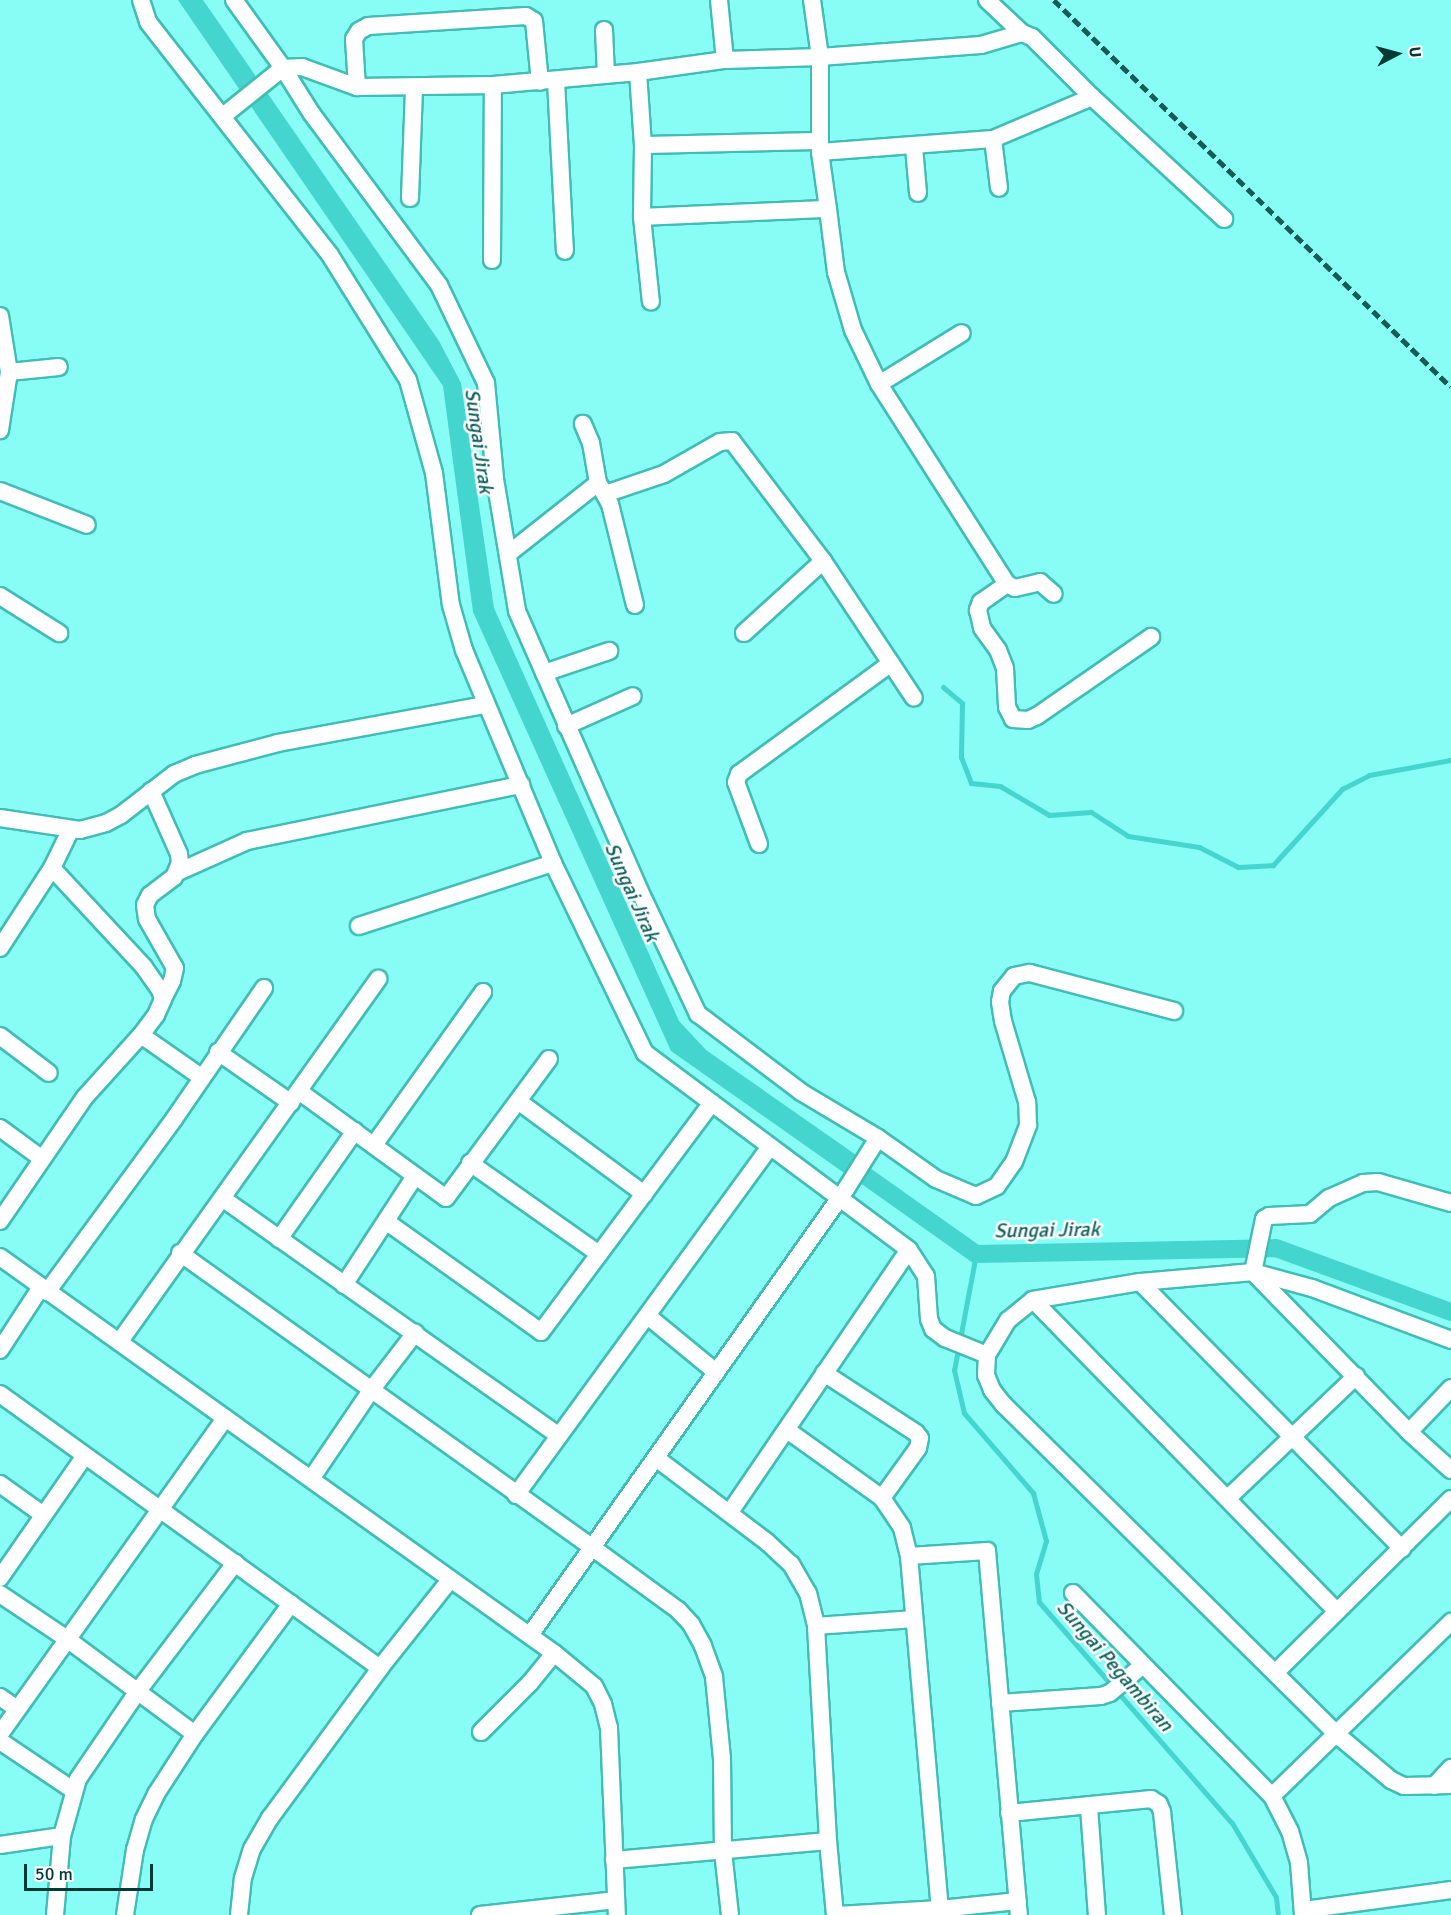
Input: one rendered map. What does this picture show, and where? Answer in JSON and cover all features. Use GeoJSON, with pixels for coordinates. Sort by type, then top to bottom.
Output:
{"type":"FeatureCollection","features":[{"type":"Feature","properties":{"kind":"street"},"geometry":{"type":"LineString","coordinates":[[141,0],[148,22],[228,112],[330,255],[408,380],[434,473],[451,605],[464,650],[554,863],[645,1053],[770,1147],[842,1194],[909,1251],[926,1276],[929,1319],[933,1329],[945,1338],[981,1353]]}},
{"type":"Feature","properties":{"kind":"street"},"geometry":{"type":"LineString","coordinates":[[234,0],[278,72],[439,285],[470,345],[486,383],[495,479],[517,611],[566,726],[698,1014],[801,1092],[878,1138],[936,1179],[958,1191],[976,1196],[997,1186],[1014,1162],[1028,1125],[1026,1102],[1002,1021],[1000,1002],[1002,991],[1014,976],[1030,973],[1174,1011]]}},
{"type":"Feature","properties":{"kind":"street"},"geometry":{"type":"LineString","coordinates":[[719,0],[725,60]]}},
{"type":"Feature","properties":{"kind":"street"},"geometry":{"type":"LineString","coordinates":[[812,0],[820,57],[820,146],[836,272],[853,330],[879,384],[1007,584],[1016,588],[1040,582],[1053,594]]}},
{"type":"Feature","properties":{"kind":"street"},"geometry":{"type":"LineString","coordinates":[[987,0],[1022,33],[1032,37],[1092,97],[1224,219]]}},
{"type":"Feature","properties":{"kind":"street"},"geometry":{"type":"LineString","coordinates":[[357,87],[354,39],[359,30],[368,26],[526,16],[534,21],[548,81],[565,250]]}},
{"type":"Feature","properties":{"kind":"street"},"geometry":{"type":"LineString","coordinates":[[604,30],[606,75]]}},
{"type":"Feature","properties":{"kind":"street"},"geometry":{"type":"LineString","coordinates":[[228,112],[278,72],[302,67],[357,87],[493,85],[638,72],[725,60],[820,57],[981,45],[1022,33]]}},
{"type":"Feature","properties":{"kind":"street"},"geometry":{"type":"LineString","coordinates":[[638,72],[643,145],[642,217],[651,302]]}},
{"type":"Feature","properties":{"kind":"street"},"geometry":{"type":"LineString","coordinates":[[492,260],[493,85]]}},
{"type":"Feature","properties":{"kind":"street"},"geometry":{"type":"LineString","coordinates":[[410,198],[414,87]]}},
{"type":"Feature","properties":{"kind":"street"},"geometry":{"type":"LineString","coordinates":[[643,145],[914,147],[993,139],[1092,97]]}},
{"type":"Feature","properties":{"kind":"street"},"geometry":{"type":"LineString","coordinates":[[993,139],[999,188]]}},
{"type":"Feature","properties":{"kind":"street"},"geometry":{"type":"LineString","coordinates":[[914,147],[918,193]]}},
{"type":"Feature","properties":{"kind":"street"},"geometry":{"type":"LineString","coordinates":[[642,217],[828,209]]}},
{"type":"Feature","properties":{"kind":"street"},"geometry":{"type":"LineString","coordinates":[[0,316],[9,372],[0,430]]}},
{"type":"Feature","properties":{"kind":"street"},"geometry":{"type":"LineString","coordinates":[[879,384],[962,333]]}},
{"type":"Feature","properties":{"kind":"street"},"geometry":{"type":"LineString","coordinates":[[9,372],[59,367]]}},
{"type":"Feature","properties":{"kind":"street"},"geometry":{"type":"LineString","coordinates":[[582,424],[591,444],[601,488],[610,504],[636,605]]}},
{"type":"Feature","properties":{"kind":"street"},"geometry":{"type":"LineString","coordinates":[[508,554],[601,488],[664,474],[720,441],[732,441],[823,561],[914,698]]}},
{"type":"Feature","properties":{"kind":"street"},"geometry":{"type":"LineString","coordinates":[[0,491],[87,525]]}},
{"type":"Feature","properties":{"kind":"street"},"geometry":{"type":"LineString","coordinates":[[744,633],[823,561]]}},
{"type":"Feature","properties":{"kind":"street"},"geometry":{"type":"LineString","coordinates":[[1007,584],[981,602],[978,610],[982,628],[998,650],[1005,668],[1007,707],[1012,719],[1028,720],[1037,716],[1151,637]]}},
{"type":"Feature","properties":{"kind":"street"},"geometry":{"type":"LineString","coordinates":[[0,596],[59,633]]}},
{"type":"Feature","properties":{"kind":"street"},"geometry":{"type":"LineString","coordinates":[[544,673],[609,651]]}},
{"type":"Feature","properties":{"kind":"street"},"geometry":{"type":"LineString","coordinates":[[759,844],[736,782],[739,774],[891,663]]}},
{"type":"Feature","properties":{"kind":"street"},"geometry":{"type":"LineString","coordinates":[[566,726],[633,696]]}},
{"type":"Feature","properties":{"kind":"street"},"geometry":{"type":"LineString","coordinates":[[1,821],[80,830],[106,823],[122,815],[174,774],[195,765],[278,743],[486,705]]}},
{"type":"Feature","properties":{"kind":"street"},"geometry":{"type":"LineString","coordinates":[[0,1221],[41,1158],[85,1097],[156,1015],[172,981],[175,968],[147,919],[145,905],[150,895],[178,872],[219,852],[255,839],[521,785]]}},
{"type":"Feature","properties":{"kind":"street"},"geometry":{"type":"LineString","coordinates":[[151,790],[179,854],[178,872]]}},
{"type":"Feature","properties":{"kind":"street"},"geometry":{"type":"LineString","coordinates":[[0,948],[52,868],[71,829]]}},
{"type":"Feature","properties":{"kind":"street"},"geometry":{"type":"LineString","coordinates":[[359,926],[554,863]]}},
{"type":"Feature","properties":{"kind":"street"},"geometry":{"type":"LineString","coordinates":[[52,868],[144,968],[160,990],[163,999]]}},
{"type":"Feature","properties":{"kind":"street"},"geometry":{"type":"LineString","coordinates":[[120,1341],[180,1253],[296,1097],[378,979]]}},
{"type":"Feature","properties":{"kind":"street"},"geometry":{"type":"LineString","coordinates":[[0,1350],[174,1119],[264,988]]}},
{"type":"Feature","properties":{"kind":"street"},"geometry":{"type":"LineString","coordinates":[[374,1145],[483,992]]}},
{"type":"Feature","properties":{"kind":"street"},"geometry":{"type":"LineString","coordinates":[[141,1035],[201,1077]]}},
{"type":"Feature","properties":{"kind":"street"},"geometry":{"type":"LineString","coordinates":[[0,1036],[49,1074]]}},
{"type":"Feature","properties":{"kind":"street"},"geometry":{"type":"LineString","coordinates":[[218,1052],[355,1131],[446,1198],[549,1059]]}},
{"type":"Feature","properties":{"kind":"street"},"geometry":{"type":"LineString","coordinates":[[518,1101],[644,1194]]}},
{"type":"Feature","properties":{"kind":"street"},"geometry":{"type":"LineString","coordinates":[[387,1222],[541,1332],[712,1103]]}},
{"type":"Feature","properties":{"kind":"street"},"geometry":{"type":"LineString","coordinates":[[0,1128],[41,1158]]}},
{"type":"Feature","properties":{"kind":"street"},"geometry":{"type":"LineString","coordinates":[[279,1239],[355,1131]]}},
{"type":"Feature","properties":{"kind":"street"},"geometry":{"type":"LineString","coordinates":[[530,1635],[594,1548],[842,1194],[878,1138]]}},
{"type":"Feature","properties":{"kind":"street"},"geometry":{"type":"LineString","coordinates":[[516,1495],[558,1435],[649,1317],[770,1147]]}},
{"type":"Feature","properties":{"kind":"street"},"geometry":{"type":"LineString","coordinates":[[470,1164],[599,1254]]}},
{"type":"Feature","properties":{"kind":"street"},"geometry":{"type":"LineString","coordinates":[[344,1285],[416,1176]]}},
{"type":"Feature","properties":{"kind":"street"},"geometry":{"type":"LineString","coordinates":[[1254,1266],[1264,1219],[1276,1214],[1310,1214],[1329,1198],[1363,1183],[1378,1182],[1451,1203]]}},
{"type":"Feature","properties":{"kind":"street"},"geometry":{"type":"LineString","coordinates":[[222,1198],[558,1435]]}},
{"type":"Feature","properties":{"kind":"street"},"geometry":{"type":"LineString","coordinates":[[730,1512],[909,1251]]}},
{"type":"Feature","properties":{"kind":"street"},"geometry":{"type":"LineString","coordinates":[[180,1253],[372,1389],[516,1495],[594,1548],[678,1610],[691,1624],[703,1646],[714,1677],[722,1758],[723,1851],[730,1915]]}},
{"type":"Feature","properties":{"kind":"street"},"geometry":{"type":"LineString","coordinates":[[0,1257],[530,1635],[594,1686],[603,1704],[609,1728],[617,1908],[480,1915]]}},
{"type":"Feature","properties":{"kind":"street"},"geometry":{"type":"LineString","coordinates":[[981,1353],[1008,1320],[1033,1300],[1254,1266],[1451,1340]]}},
{"type":"Feature","properties":{"kind":"street"},"geometry":{"type":"LineString","coordinates":[[1254,1266],[1409,1432],[1451,1470]]}},
{"type":"Feature","properties":{"kind":"street"},"geometry":{"type":"LineString","coordinates":[[1140,1282],[1402,1549]]}},
{"type":"Feature","properties":{"kind":"street"},"geometry":{"type":"LineString","coordinates":[[1033,1300],[1337,1611]]}},
{"type":"Feature","properties":{"kind":"street"},"geometry":{"type":"LineString","coordinates":[[649,1317],[716,1372]]}},
{"type":"Feature","properties":{"kind":"street"},"geometry":{"type":"LineString","coordinates":[[311,1479],[372,1389],[415,1333]]}},
{"type":"Feature","properties":{"kind":"street"},"geometry":{"type":"LineString","coordinates":[[981,1353],[986,1376],[1003,1404],[1335,1733],[1391,1780],[1404,1786],[1451,1785]]}},
{"type":"Feature","properties":{"kind":"street"},"geometry":{"type":"LineString","coordinates":[[824,1372],[916,1433],[920,1438],[918,1448],[882,1497]]}},
{"type":"Feature","properties":{"kind":"street"},"geometry":{"type":"LineString","coordinates":[[1228,1498],[1356,1376]]}},
{"type":"Feature","properties":{"kind":"street"},"geometry":{"type":"LineString","coordinates":[[1409,1432],[1451,1388]]}},
{"type":"Feature","properties":{"kind":"street"},"geometry":{"type":"LineString","coordinates":[[0,1394],[84,1457],[380,1668]]}},
{"type":"Feature","properties":{"kind":"street"},"geometry":{"type":"LineString","coordinates":[[0,1734],[225,1419]]}},
{"type":"Feature","properties":{"kind":"street"},"geometry":{"type":"LineString","coordinates":[[787,1430],[882,1497],[902,1528],[909,1556],[940,1909]]}},
{"type":"Feature","properties":{"kind":"street"},"geometry":{"type":"LineString","coordinates":[[0,1578],[42,1514],[84,1457]]}},
{"type":"Feature","properties":{"kind":"street"},"geometry":{"type":"LineString","coordinates":[[656,1458],[730,1512],[791,1564],[808,1593],[816,1626],[828,1841],[836,1915],[940,1909],[1019,1908],[987,1551],[909,1556]]}},
{"type":"Feature","properties":{"kind":"street"},"geometry":{"type":"LineString","coordinates":[[0,1484],[42,1514]]}},
{"type":"Feature","properties":{"kind":"street"},"geometry":{"type":"LineString","coordinates":[[1276,1672],[1451,1499]]}},
{"type":"Feature","properties":{"kind":"street"},"geometry":{"type":"LineString","coordinates":[[55,1915],[62,1836],[73,1790],[138,1691],[235,1563]]}},
{"type":"Feature","properties":{"kind":"street"},"geometry":{"type":"LineString","coordinates":[[239,1915],[243,1878],[252,1848],[270,1818],[380,1668],[450,1580]]}},
{"type":"Feature","properties":{"kind":"street"},"geometry":{"type":"LineString","coordinates":[[1073,1593],[1272,1796],[1290,1831],[1299,1863],[1303,1913],[1451,1890]]}},
{"type":"Feature","properties":{"kind":"street"},"geometry":{"type":"LineString","coordinates":[[0,1594],[67,1639],[195,1734]]}},
{"type":"Feature","properties":{"kind":"street"},"geometry":{"type":"LineString","coordinates":[[125,1915],[133,1859],[144,1819],[170,1771],[195,1734],[291,1604]]}},
{"type":"Feature","properties":{"kind":"street"},"geometry":{"type":"LineString","coordinates":[[816,1626],[914,1620]]}},
{"type":"Feature","properties":{"kind":"street"},"geometry":{"type":"LineString","coordinates":[[1272,1796],[1451,1622]]}},
{"type":"Feature","properties":{"kind":"street"},"geometry":{"type":"LineString","coordinates":[[481,1732],[530,1683],[554,1653]]}},
{"type":"Feature","properties":{"kind":"street"},"geometry":{"type":"LineString","coordinates":[[1000,1703],[1089,1697],[1110,1693],[1143,1665]]}},
{"type":"Feature","properties":{"kind":"street"},"geometry":{"type":"LineString","coordinates":[[0,1697],[17,1709]]}},
{"type":"Feature","properties":{"kind":"street"},"geometry":{"type":"LineString","coordinates":[[0,1741],[73,1790]]}},
{"type":"Feature","properties":{"kind":"street"},"geometry":{"type":"LineString","coordinates":[[1434,1786],[1451,1768]]}},
{"type":"Feature","properties":{"kind":"street"},"geometry":{"type":"LineString","coordinates":[[1009,1813],[1089,1807],[1150,1799],[1159,1804],[1162,1812],[1173,1915]]}},
{"type":"Feature","properties":{"kind":"street"},"geometry":{"type":"LineString","coordinates":[[1089,1807],[1097,1915]]}},
{"type":"Feature","properties":{"kind":"street"},"geometry":{"type":"LineString","coordinates":[[0,1845],[62,1836]]}},
{"type":"Feature","properties":{"kind":"street"},"geometry":{"type":"LineString","coordinates":[[614,1860],[828,1841]]}},
{"type":"Feature","properties":{"kind":"water"},"geometry":{"type":"Polygon","coordinates":[[[178,0],[203,0],[439,341],[461,383],[494,608],[679,1021],[706,1050],[869,1164],[857,1182],[671,1051],[473,612],[443,386],[178,0]]]}},
{"type":"Feature","properties":{"kind":"waterway"},"geometry":{"type":"LineString","coordinates":[[943,687],[962,703],[961,757],[971,783],[1000,786],[1049,815],[1091,812],[1128,836],[1199,847],[1238,867],[1273,865],[1342,789],[1369,775],[1451,760]]}},
{"type":"Feature","properties":{"kind":"waterway","name":"Sungai Jirak"},"geometry":{"type":"LineString","coordinates":[[846,1162],[976,1254],[1276,1248],[1451,1312]]}},
{"type":"Feature","properties":{"kind":"waterway","name":"Sungai Pegambiran"},"geometry":{"type":"LineString","coordinates":[[976,1254],[954,1370],[964,1413],[1033,1493],[1046,1541],[1036,1574],[1039,1602],[1232,1823],[1276,1897],[1278,1915]]}},
{"type":"Feature","properties":{"kind":"railway"},"geometry":{"type":"LineString","coordinates":[[1054,0],[1451,387]]}}]}
